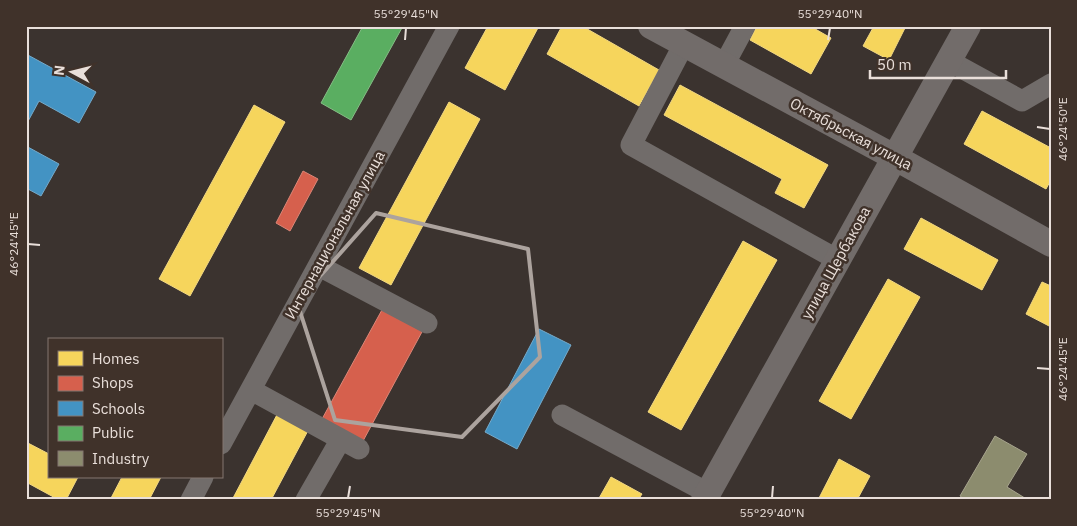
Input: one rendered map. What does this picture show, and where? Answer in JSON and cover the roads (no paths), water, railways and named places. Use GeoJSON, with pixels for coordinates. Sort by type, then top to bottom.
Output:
{"type":"FeatureCollection","features":[{"type":"Feature","properties":{"kind":"main road","name":"Октябрьская улица"},"geometry":{"type":"LineString","coordinates":[[650,26],[1051,244]]}},
{"type":"Feature","properties":{"kind":"main road","name":"улица Щербакова"},"geometry":{"type":"LineString","coordinates":[[706,497],[968,26]]}},
{"type":"Feature","properties":{"kind":"street","name":"Интернациональная улица"},"geometry":{"type":"LineString","coordinates":[[222,442],[449,26]]}},
{"type":"Feature","properties":{"kind":"street"},"geometry":{"type":"LineString","coordinates":[[724,65],[745,26]]}},
{"type":"Feature","properties":{"kind":"street"},"geometry":{"type":"LineString","coordinates":[[684,44],[631,145],[838,260]]}},
{"type":"Feature","properties":{"kind":"street"},"geometry":{"type":"LineString","coordinates":[[949,61],[1022,101],[1051,84]]}},
{"type":"Feature","properties":{"kind":"street"},"geometry":{"type":"LineString","coordinates":[[319,266],[427,323]]}},
{"type":"Feature","properties":{"kind":"street"},"geometry":{"type":"LineString","coordinates":[[251,390],[350,444],[306,500]]}},
{"type":"Feature","properties":{"kind":"street"},"geometry":{"type":"LineString","coordinates":[[562,415],[706,497]]}},
{"type":"Feature","properties":{"kind":"street"},"geometry":{"type":"LineString","coordinates":[[191,500],[202,478]]}}]}
